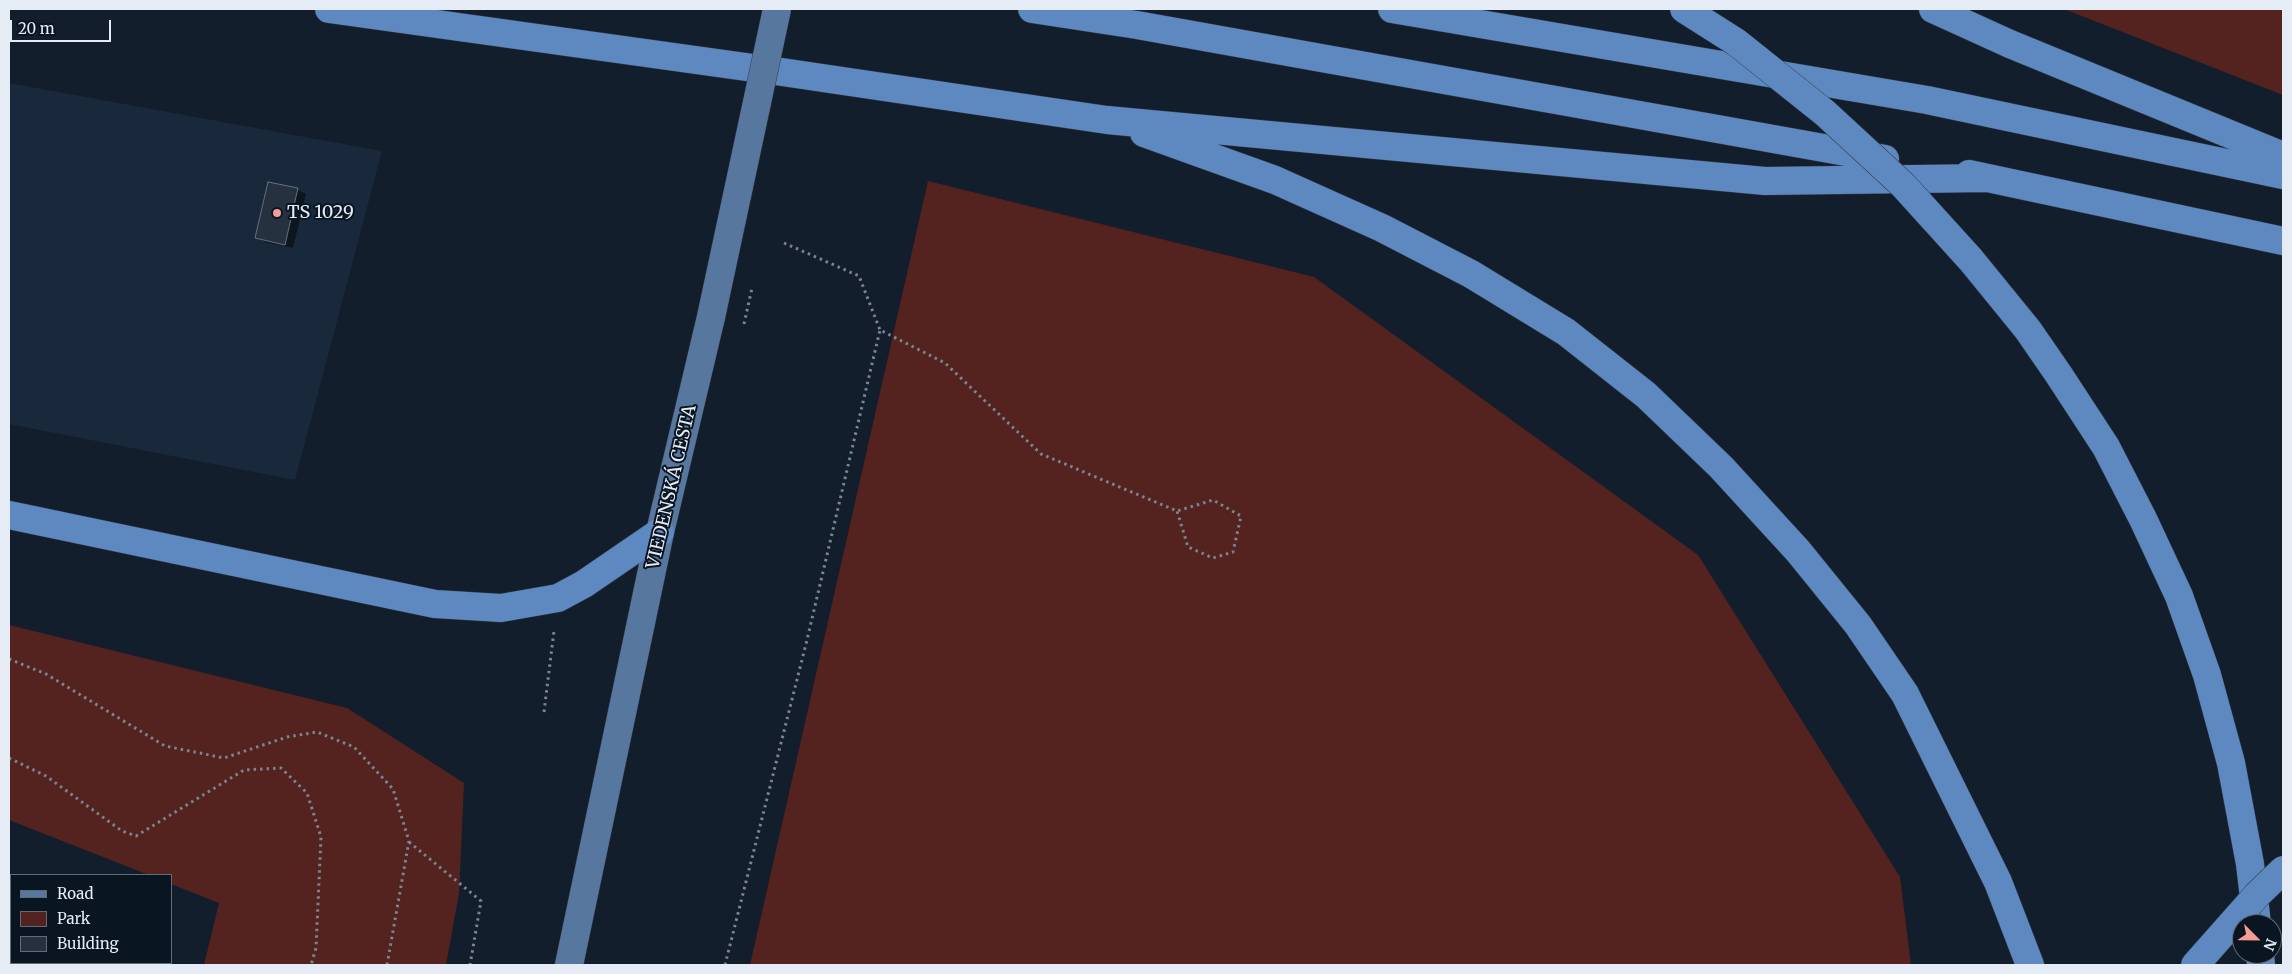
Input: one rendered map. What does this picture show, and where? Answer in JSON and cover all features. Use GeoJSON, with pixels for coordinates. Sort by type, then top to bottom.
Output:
{"type":"FeatureCollection","features":[{"type":"Feature","properties":{"kind":"highway"},"geometry":{"type":"LineString","coordinates":[[329,9],[782,72],[1107,120],[1765,181],[1988,178]]}},
{"type":"Feature","properties":{"kind":"highway"},"geometry":{"type":"LineString","coordinates":[[1032,9],[1137,24],[1988,178],[2283,241]]}},
{"type":"Feature","properties":{"kind":"highway"},"geometry":{"type":"LineString","coordinates":[[1392,9],[1928,100],[2283,175]]}},
{"type":"Feature","properties":{"kind":"highway"},"geometry":{"type":"LineString","coordinates":[[1684,9],[1736,42],[1825,113],[1903,185],[1971,260],[2028,330],[2106,446],[2179,596],[2204,666],[2231,763],[2250,864],[2256,914]]}},
{"type":"Feature","properties":{"kind":"highway"},"geometry":{"type":"LineString","coordinates":[[1933,9],[2010,44],[2283,156]]}},
{"type":"Feature","properties":{"kind":"highway"},"geometry":{"type":"LineString","coordinates":[[1107,120],[1275,180],[1382,228],[1471,274],[1566,332],[1646,395],[1721,467],[1798,551],[1858,625],[1900,686],[1998,882],[2030,965]]}},
{"type":"Feature","properties":{"kind":"highway"},"geometry":{"type":"LineString","coordinates":[[9,515],[435,604],[501,608],[558,598],[584,584],[660,532]]}},
{"type":"Feature","properties":{"kind":"highway"},"geometry":{"type":"LineString","coordinates":[[2195,965],[2283,870]]}},
{"type":"Feature","properties":{"kind":"main road","name":"VIEDENSKÁ CESTA"},"geometry":{"type":"LineString","coordinates":[[568,965],[660,532],[711,317],[777,9]]}},
{"type":"Feature","properties":{"kind":"path"},"geometry":{"type":"LineString","coordinates":[[725,965],[806,644],[880,330],[859,276],[784,243]]}},
{"type":"Feature","properties":{"kind":"path"},"geometry":{"type":"LineString","coordinates":[[880,330],[945,363],[1040,454],[1177,511],[1213,500],[1241,516],[1233,552],[1213,558],[1188,548],[1177,511]]}},
{"type":"Feature","properties":{"kind":"path"},"geometry":{"type":"LineString","coordinates":[[544,712],[558,598]]}},
{"type":"Feature","properties":{"kind":"path"},"geometry":{"type":"LineString","coordinates":[[9,659],[46,674],[165,746],[224,758],[287,737],[317,732],[354,746],[393,789],[409,841],[387,965]]}},
{"type":"Feature","properties":{"kind":"path"},"geometry":{"type":"LineString","coordinates":[[9,758],[46,776],[122,831],[136,836],[244,770],[281,768],[307,793],[321,837],[316,948],[311,965]]}},
{"type":"Feature","properties":{"kind":"path"},"geometry":{"type":"LineString","coordinates":[[409,841],[481,901],[470,965]]}},
{"type":"Feature","properties":{"kind":"shaded area"},"geometry":{"type":"Polygon","coordinates":[[[9,83],[382,151],[295,480],[9,424],[9,83]]]}},
{"type":"Feature","properties":{"kind":"green space"},"geometry":{"type":"Polygon","coordinates":[[[2064,9],[2283,9],[2283,95],[2064,9]]]}},
{"type":"Feature","properties":{"kind":"green space"},"geometry":{"type":"Polygon","coordinates":[[[928,181],[1314,277],[1698,555],[1900,877],[1911,965],[750,965],[928,181]]]}},
{"type":"Feature","properties":{"kind":"green space"},"geometry":{"type":"Polygon","coordinates":[[[9,625],[347,708],[464,783],[459,893],[446,965],[204,965],[219,903],[172,884],[172,874],[146,874],[9,820],[9,625]]]}},
{"type":"Feature","properties":{"kind":"building","name":"TS 1029"},"geometry":{"type":"Polygon","coordinates":[[[268,182],[298,188],[285,245],[255,238],[268,182]]]}},
{"type":"Feature","properties":{"kind":"place","name":"TS 1029"},"geometry":{"type":"Point","coordinates":[277,213]}}]}
